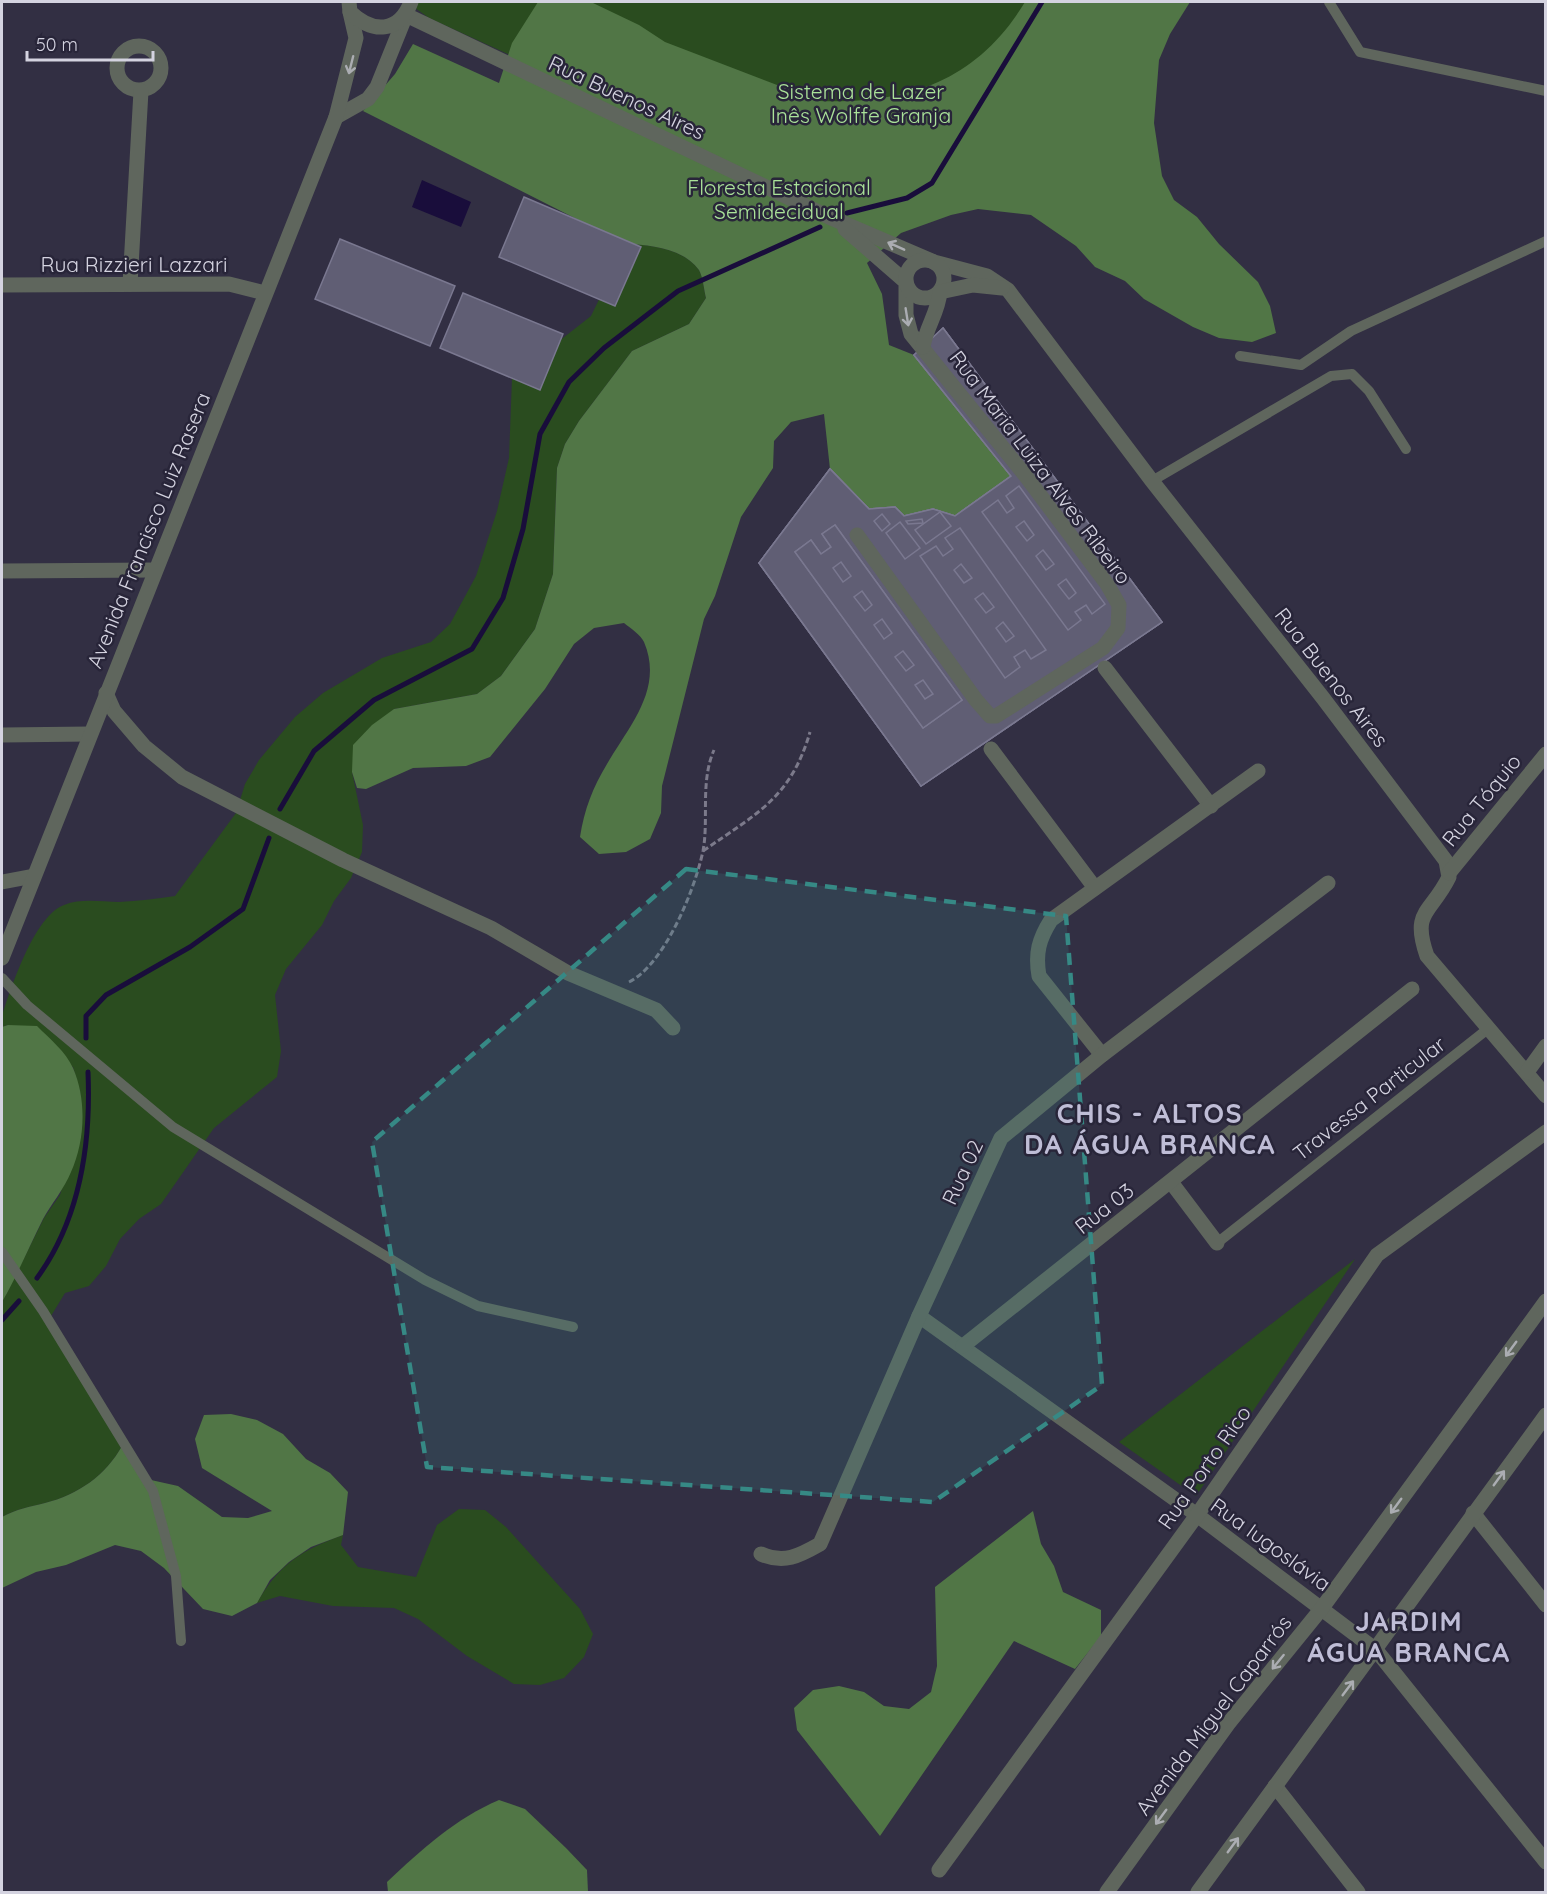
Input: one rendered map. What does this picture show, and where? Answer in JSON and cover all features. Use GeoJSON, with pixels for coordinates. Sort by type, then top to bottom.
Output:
{"type":"FeatureCollection","features":[{"type":"Feature","properties":{"kind":"street"},"geometry":{"type":"LineString","coordinates":[[350,7],[359,21],[374,28],[389,25],[408,6]]}},
{"type":"Feature","properties":{"kind":"street"},"geometry":{"type":"LineString","coordinates":[[336,117],[368,99],[377,87],[408,6]]}},
{"type":"Feature","properties":{"kind":"street","name":"Rua Buenos Aires"},"geometry":{"type":"LineString","coordinates":[[408,6],[829,217],[934,262],[987,276],[1008,290],[1152,482],[1323,698],[1446,861],[1449,873]]}},
{"type":"Feature","properties":{"kind":"street","name":"Avenida Francisco Luiz Rasera"},"geometry":{"type":"LineString","coordinates":[[2,958],[336,117],[357,38],[350,7]]}},
{"type":"Feature","properties":{"kind":"street"},"geometry":{"type":"LineString","coordinates":[[130,284],[137,129],[141,91]]}},
{"type":"Feature","properties":{"kind":"street","name":"Rua Buenos Aires"},"geometry":{"type":"LineString","coordinates":[[829,217],[906,282],[908,288],[917,297],[929,298],[940,292],[973,285],[1008,290]]}},
{"type":"Feature","properties":{"kind":"street"},"geometry":{"type":"LineString","coordinates":[[922,260],[934,262],[944,276],[937,314],[927,327],[923,347],[911,334],[906,315],[906,282],[912,265],[922,260]]}},
{"type":"Feature","properties":{"kind":"street","name":"Rua Rizzieri Lazzari"},"geometry":{"type":"LineString","coordinates":[[2,285],[229,284],[265,293]]}},
{"type":"Feature","properties":{"kind":"street","name":"Rua Maria Luiza Alves Ribeiro"},"geometry":{"type":"LineString","coordinates":[[857,535],[976,700],[990,716],[996,716],[1103,648],[1118,628],[1119,605],[1107,584],[1025,475],[923,347]]}},
{"type":"Feature","properties":{"kind":"street"},"geometry":{"type":"LineString","coordinates":[[2,571],[155,570]]}},
{"type":"Feature","properties":{"kind":"street"},"geometry":{"type":"LineString","coordinates":[[1105,668],[1211,806]]}},
{"type":"Feature","properties":{"kind":"street"},"geometry":{"type":"LineString","coordinates":[[106,693],[114,711],[144,746],[182,777],[343,860],[491,928],[568,974],[656,1010],[673,1028]]}},
{"type":"Feature","properties":{"kind":"street"},"geometry":{"type":"LineString","coordinates":[[2,735],[90,734]]}},
{"type":"Feature","properties":{"kind":"street"},"geometry":{"type":"LineString","coordinates":[[991,749],[1095,888]]}},
{"type":"Feature","properties":{"kind":"street","name":"Rua Tóquio"},"geometry":{"type":"LineString","coordinates":[[1449,873],[1545,754]]}},
{"type":"Feature","properties":{"kind":"street"},"geometry":{"type":"LineString","coordinates":[[1102,1055],[1039,976],[1036,960],[1039,939],[1051,920],[1258,771]]}},
{"type":"Feature","properties":{"kind":"street"},"geometry":{"type":"LineString","coordinates":[[1449,873],[1447,880],[1421,919],[1419,932],[1427,956],[1545,1096]]}},
{"type":"Feature","properties":{"kind":"street"},"geometry":{"type":"LineString","coordinates":[[2,882],[34,876]]}},
{"type":"Feature","properties":{"kind":"street","name":"Rua 02"},"geometry":{"type":"LineString","coordinates":[[761,1554],[772,1559],[796,1558],[820,1544],[919,1317],[1001,1138],[1102,1055],[1328,883]]}},
{"type":"Feature","properties":{"kind":"street","name":"Rua 03"},"geometry":{"type":"LineString","coordinates":[[963,1346],[1412,989]]}},
{"type":"Feature","properties":{"kind":"street"},"geometry":{"type":"LineString","coordinates":[[1527,1072],[1545,1046]]}},
{"type":"Feature","properties":{"kind":"street","name":"Rua Porto Rico"},"geometry":{"type":"LineString","coordinates":[[939,1870],[1197,1515],[1377,1255],[1545,1132]]}},
{"type":"Feature","properties":{"kind":"street"},"geometry":{"type":"LineString","coordinates":[[1171,1182],[1217,1243]]}},
{"type":"Feature","properties":{"kind":"street","name":"Avenida Miguel Caparrós"},"geometry":{"type":"LineString","coordinates":[[1107,1893],[1228,1724],[1322,1608],[1545,1302]]}},
{"type":"Feature","properties":{"kind":"street","name":"Rua Iugoslávia"},"geometry":{"type":"LineString","coordinates":[[919,1317],[963,1346],[1197,1515],[1376,1650],[1545,1862]]}},
{"type":"Feature","properties":{"kind":"street"},"geometry":{"type":"LineString","coordinates":[[1198,1893],[1545,1415]]}},
{"type":"Feature","properties":{"kind":"street"},"geometry":{"type":"LineString","coordinates":[[1473,1513],[1545,1605]]}},
{"type":"Feature","properties":{"kind":"street"},"geometry":{"type":"LineString","coordinates":[[1275,1786],[1358,1893]]}},
{"type":"Feature","properties":{"kind":"lane"},"geometry":{"type":"LineString","coordinates":[[1329,2],[1360,52],[1545,91]]}},
{"type":"Feature","properties":{"kind":"lane"},"geometry":{"type":"LineString","coordinates":[[1240,356],[1301,365],[1351,331],[1545,241]]}},
{"type":"Feature","properties":{"kind":"lane"},"geometry":{"type":"LineString","coordinates":[[1152,482],[1331,376],[1352,374],[1370,391],[1406,449]]}},
{"type":"Feature","properties":{"kind":"lane"},"geometry":{"type":"LineString","coordinates":[[2,978],[27,1005],[173,1127],[425,1280],[478,1306],[573,1327]]}},
{"type":"Feature","properties":{"kind":"lane","name":"Travessa Particular"},"geometry":{"type":"LineString","coordinates":[[1217,1243],[1489,1028]]}},
{"type":"Feature","properties":{"kind":"lane"},"geometry":{"type":"LineString","coordinates":[[2,1252],[43,1311],[153,1491],[176,1576],[181,1641]]}},
{"type":"Feature","properties":{"kind":"path"},"geometry":{"type":"LineString","coordinates":[[703,851],[782,792],[799,763],[810,732]]}},
{"type":"Feature","properties":{"kind":"path"},"geometry":{"type":"LineString","coordinates":[[598,987],[622,986],[637,978],[670,939],[703,851],[707,781],[714,750]]}},
{"type":"Feature","properties":{"kind":"highlighted area"},"geometry":{"type":"Polygon","coordinates":[[[686,869],[1066,916],[1102,1385],[933,1502],[427,1467],[372,1142],[686,869]]]}},
{"type":"Feature","properties":{"kind":"green space","name":"Sistema de Lazer Inês Wolffe Granja"},"geometry":{"type":"Polygon","coordinates":[[[417,2],[1042,2],[901,233],[429,18],[415,8],[417,2]]]}},
{"type":"Feature","properties":{"kind":"green space","name":"Floresta Estacional Semidecidual"},"geometry":{"type":"Polygon","coordinates":[[[538,2],[593,3],[639,25],[665,42],[819,101],[851,101],[911,92],[962,69],[985,51],[1006,29],[1025,2],[1190,2],[1170,34],[1159,60],[1154,123],[1162,176],[1174,200],[1197,217],[1219,244],[1258,282],[1270,306],[1276,333],[1252,342],[1219,338],[1193,327],[1144,299],[1125,281],[1095,267],[1076,246],[1031,215],[978,209],[951,215],[901,233],[867,263],[882,294],[889,345],[914,355],[1011,476],[955,516],[933,509],[904,516],[895,507],[869,509],[830,469],[824,414],[791,422],[774,441],[773,468],[741,517],[715,596],[704,619],[662,786],[661,813],[650,839],[626,852],[599,854],[580,837],[584,817],[597,781],[634,721],[647,691],[650,676],[649,659],[643,639],[624,623],[594,628],[574,644],[545,689],[490,757],[466,766],[413,768],[366,789],[357,788],[352,772],[353,745],[372,725],[394,709],[477,694],[501,676],[535,629],[553,574],[557,468],[565,444],[579,421],[632,351],[689,324],[706,298],[699,270],[675,252],[645,245],[626,244],[363,111],[395,74],[413,44],[499,83],[512,43],[538,2]]]}},
{"type":"Feature","properties":{"kind":"green space"},"geometry":{"type":"Polygon","coordinates":[[[626,244],[666,249],[684,257],[699,270],[706,298],[689,324],[632,351],[579,421],[565,444],[557,468],[553,574],[535,629],[501,676],[477,694],[394,709],[352,772],[363,825],[362,852],[351,878],[334,901],[322,925],[286,969],[275,995],[281,1051],[277,1077],[214,1128],[161,1204],[139,1219],[120,1239],[106,1266],[89,1286],[65,1293],[51,1316],[122,1446],[108,1466],[80,1489],[69,1495],[2,1517],[2,1302],[44,1218],[60,1195],[82,1119],[80,1092],[73,1067],[8,1025],[2,1027],[2,1016],[25,954],[43,923],[53,912],[64,905],[85,901],[119,902],[175,896],[236,813],[245,784],[259,760],[295,717],[323,693],[382,658],[431,642],[450,624],[476,576],[497,511],[509,458],[512,378],[591,316],[626,244]]]}},
{"type":"Feature","properties":{"kind":"green space"},"geometry":{"type":"Polygon","coordinates":[[[8,1025],[37,1026],[66,1057],[78,1080],[82,1120],[79,1147],[71,1172],[43,1219],[2,1302],[2,1027],[8,1025]]]}},
{"type":"Feature","properties":{"kind":"green space"},"geometry":{"type":"Polygon","coordinates":[[[1355,1259],[1196,1496],[1119,1442],[1355,1259]]]}},
{"type":"Feature","properties":{"kind":"green space"},"geometry":{"type":"Polygon","coordinates":[[[231,1414],[257,1420],[283,1434],[306,1459],[330,1473],[348,1492],[343,1535],[311,1547],[289,1562],[270,1580],[257,1603],[232,1616],[203,1609],[164,1568],[141,1551],[115,1545],[66,1565],[36,1572],[2,1588],[2,1517],[69,1495],[80,1489],[108,1466],[122,1446],[151,1480],[178,1486],[222,1517],[248,1518],[272,1511],[202,1468],[195,1439],[204,1415],[231,1414]]]}},
{"type":"Feature","properties":{"kind":"green space"},"geometry":{"type":"Polygon","coordinates":[[[459,1509],[485,1510],[506,1527],[580,1609],[593,1634],[584,1657],[564,1678],[540,1685],[514,1684],[467,1656],[418,1619],[394,1608],[333,1606],[280,1596],[257,1603],[274,1578],[293,1560],[315,1546],[343,1535],[341,1545],[358,1567],[416,1577],[437,1525],[459,1509]]]}},
{"type":"Feature","properties":{"kind":"green space"},"geometry":{"type":"Polygon","coordinates":[[[1033,1511],[1041,1544],[1054,1566],[1063,1592],[1101,1610],[1101,1636],[1075,1669],[1014,1641],[880,1836],[797,1730],[794,1708],[813,1690],[839,1686],[864,1692],[884,1706],[909,1709],[931,1692],[937,1666],[935,1587],[1033,1511]]]}},
{"type":"Feature","properties":{"kind":"green space"},"geometry":{"type":"Polygon","coordinates":[[[499,1800],[525,1809],[566,1848],[587,1870],[588,1892],[388,1892],[387,1882],[426,1847],[454,1825],[499,1800]]]}},
{"type":"Feature","properties":{"kind":"shaded area"},"geometry":{"type":"Polygon","coordinates":[[[422,180],[471,202],[461,227],[412,207],[422,180]]]}},
{"type":"Feature","properties":{"kind":"building"},"geometry":{"type":"Polygon","coordinates":[[[524,197],[641,247],[615,306],[499,257],[524,197]]]}},
{"type":"Feature","properties":{"kind":"building"},"geometry":{"type":"Polygon","coordinates":[[[340,239],[455,286],[430,346],[315,299],[340,239]]]}},
{"type":"Feature","properties":{"kind":"building"},"geometry":{"type":"Polygon","coordinates":[[[463,293],[563,334],[540,390],[440,348],[463,293]]]}},
{"type":"Feature","properties":{"kind":"building"},"geometry":{"type":"Polygon","coordinates":[[[943,328],[1162,622],[921,786],[759,563],[830,469],[869,509],[895,507],[904,516],[933,509],[955,516],[1011,476],[914,355],[943,328]],[[1019,486],[1006,496],[1014,508],[1007,513],[998,500],[982,512],[1068,630],[1081,620],[1075,612],[1086,605],[1092,614],[1105,604],[1019,486]]]}},
{"type":"Feature","properties":{"kind":"building"},"geometry":{"type":"Polygon","coordinates":[[[943,328],[1162,622],[921,786],[759,563],[830,469],[869,509],[895,507],[904,516],[933,509],[955,516],[1011,476],[914,355],[943,328]],[[960,528],[945,538],[953,549],[943,556],[936,546],[920,556],[1005,678],[1020,667],[1014,657],[1025,650],[1031,659],[1046,650],[960,528]]]}},
{"type":"Feature","properties":{"kind":"building"},"geometry":{"type":"Polygon","coordinates":[[[943,328],[1162,622],[921,786],[759,563],[830,469],[869,509],[895,507],[904,516],[933,509],[955,516],[1011,476],[914,355],[943,328]],[[835,525],[822,534],[831,547],[821,554],[811,540],[795,552],[923,728],[962,700],[835,525]]]}},
{"type":"Feature","properties":{"kind":"building"},"geometry":{"type":"Polygon","coordinates":[[[1019,486],[1105,604],[1092,614],[1086,605],[1075,612],[1081,620],[1068,630],[982,512],[998,500],[1007,513],[1014,508],[1006,496],[1019,486]]]}},
{"type":"Feature","properties":{"kind":"building"},"geometry":{"type":"Polygon","coordinates":[[[940,512],[951,526],[926,544],[915,530],[940,512]]]}},
{"type":"Feature","properties":{"kind":"building"},"geometry":{"type":"Polygon","coordinates":[[[882,514],[890,524],[882,531],[874,521],[882,514]]]}},
{"type":"Feature","properties":{"kind":"building"},"geometry":{"type":"Polygon","coordinates":[[[922,519],[923,523],[908,524],[906,521],[922,519]]]}},
{"type":"Feature","properties":{"kind":"building"},"geometry":{"type":"Polygon","coordinates":[[[1024,521],[1034,535],[1027,541],[1016,527],[1024,521]]]}},
{"type":"Feature","properties":{"kind":"building"},"geometry":{"type":"Polygon","coordinates":[[[900,522],[920,548],[905,559],[886,533],[900,522]]]}},
{"type":"Feature","properties":{"kind":"building"},"geometry":{"type":"Polygon","coordinates":[[[835,525],[962,700],[923,728],[795,552],[811,540],[821,554],[831,547],[822,534],[835,525]]]}},
{"type":"Feature","properties":{"kind":"building"},"geometry":{"type":"Polygon","coordinates":[[[960,528],[1046,650],[1031,659],[1025,650],[1014,657],[1020,667],[1005,678],[920,556],[936,546],[943,556],[953,549],[945,538],[960,528]]]}},
{"type":"Feature","properties":{"kind":"building"},"geometry":{"type":"Polygon","coordinates":[[[1043,550],[1054,564],[1046,570],[1036,556],[1043,550]]]}},
{"type":"Feature","properties":{"kind":"building"},"geometry":{"type":"Polygon","coordinates":[[[841,562],[851,576],[843,582],[833,568],[841,562]]]}},
{"type":"Feature","properties":{"kind":"building"},"geometry":{"type":"Polygon","coordinates":[[[961,564],[972,578],[964,583],[954,570],[961,564]]]}},
{"type":"Feature","properties":{"kind":"building"},"geometry":{"type":"Polygon","coordinates":[[[1066,579],[1076,593],[1069,599],[1058,585],[1066,579]]]}},
{"type":"Feature","properties":{"kind":"building"},"geometry":{"type":"Polygon","coordinates":[[[862,591],[872,605],[865,611],[854,597],[862,591]]]}},
{"type":"Feature","properties":{"kind":"building"},"geometry":{"type":"Polygon","coordinates":[[[983,593],[994,607],[986,613],[975,599],[983,593]]]}},
{"type":"Feature","properties":{"kind":"building"},"geometry":{"type":"Polygon","coordinates":[[[882,619],[892,633],[884,639],[874,625],[882,619]]]}},
{"type":"Feature","properties":{"kind":"building"},"geometry":{"type":"Polygon","coordinates":[[[1003,622],[1014,636],[1006,642],[996,628],[1003,622]]]}},
{"type":"Feature","properties":{"kind":"building"},"geometry":{"type":"Polygon","coordinates":[[[903,651],[914,665],[906,671],[895,657],[903,651]]]}},
{"type":"Feature","properties":{"kind":"building"},"geometry":{"type":"Polygon","coordinates":[[[923,680],[933,694],[925,699],[915,685],[923,680]]]}},
{"type":"Feature","properties":{"kind":"waterway"},"geometry":{"type":"LineString","coordinates":[[847,213],[907,198],[932,183],[1042,2]]}},
{"type":"Feature","properties":{"kind":"waterway"},"geometry":{"type":"LineString","coordinates":[[280,809],[314,751],[374,700],[472,649],[503,598],[523,529],[540,434],[569,382],[604,348],[678,291],[820,227]]}},
{"type":"Feature","properties":{"kind":"waterway"},"geometry":{"type":"LineString","coordinates":[[86,1038],[86,1016],[106,995],[190,947],[243,909],[269,838]]}},
{"type":"Feature","properties":{"kind":"waterway"},"geometry":{"type":"LineString","coordinates":[[37,1278],[64,1231],[80,1180],[85,1153],[88,1072]]}},
{"type":"Feature","properties":{"kind":"waterway"},"geometry":{"type":"LineString","coordinates":[[2,1320],[19,1301]]}},
{"type":"Feature","properties":{"kind":"district","name":"CHIS - ALTOS DA ÁGUA BRANCA"},"geometry":{"type":"Point","coordinates":[1150,1128]}},
{"type":"Feature","properties":{"kind":"district","name":"JARDIM ÁGUA BRANCA"},"geometry":{"type":"Point","coordinates":[1409,1636]}}]}
